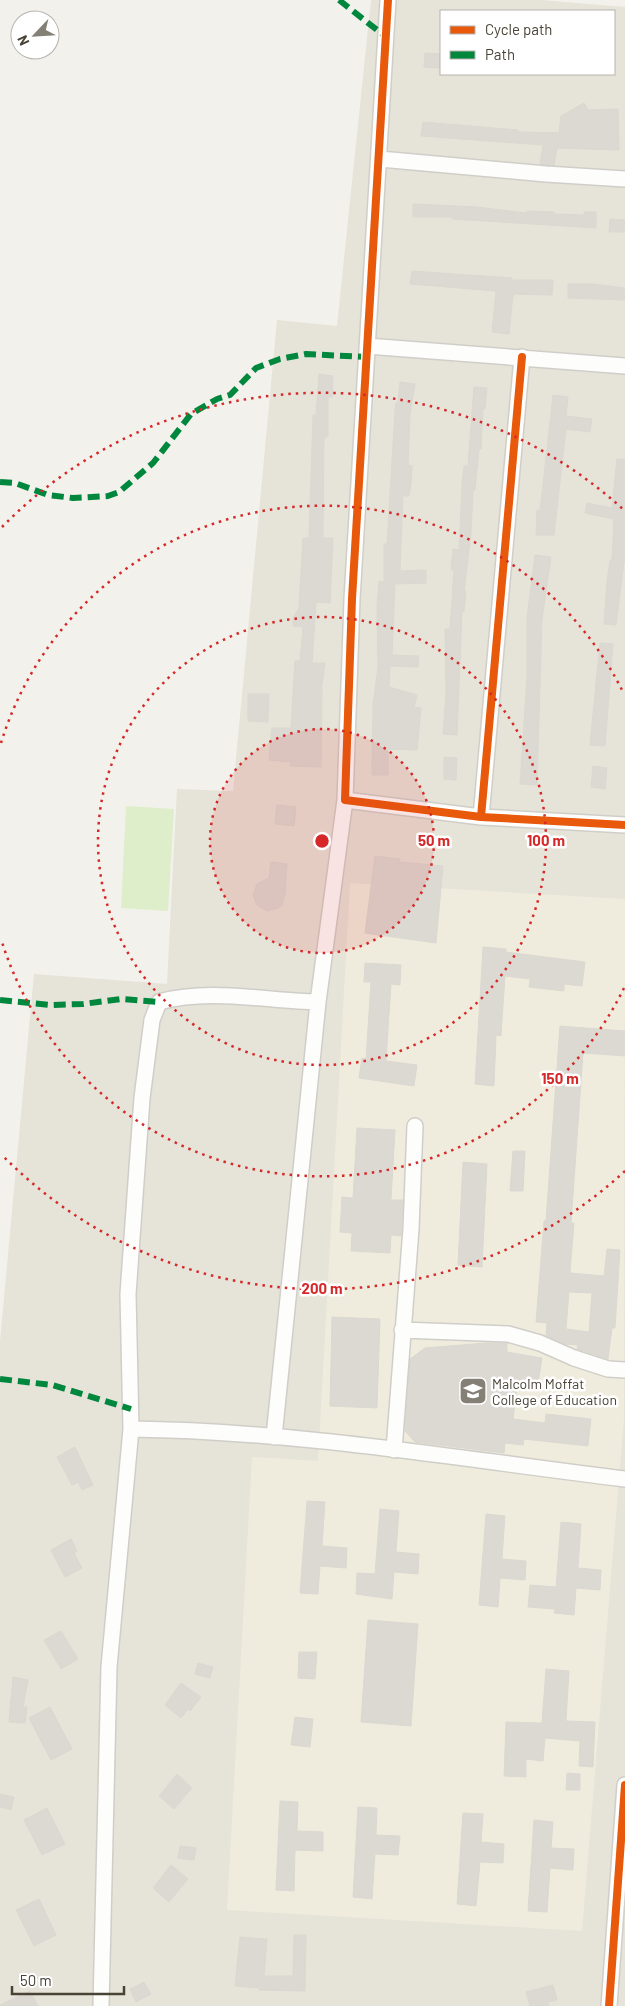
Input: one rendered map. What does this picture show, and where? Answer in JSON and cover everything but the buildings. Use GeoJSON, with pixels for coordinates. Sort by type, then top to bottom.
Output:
{"type":"FeatureCollection","features":[{"type":"Feature","properties":{"kind":"street"},"geometry":{"type":"LineString","coordinates":[[274,1437],[318,1002],[345,800],[352,599],[380,159],[388,0]]}},
{"type":"Feature","properties":{"kind":"street"},"geometry":{"type":"LineString","coordinates":[[380,159],[546,174],[625,178]]}},
{"type":"Feature","properties":{"kind":"street"},"geometry":{"type":"LineString","coordinates":[[367,346],[625,366]]}},
{"type":"Feature","properties":{"kind":"street"},"geometry":{"type":"LineString","coordinates":[[481,817],[522,357]]}},
{"type":"Feature","properties":{"kind":"street"},"geometry":{"type":"LineString","coordinates":[[345,800],[481,817],[625,825]]}},
{"type":"Feature","properties":{"kind":"street"},"geometry":{"type":"LineString","coordinates":[[101,2006],[109,1667],[131,1429],[128,1294],[142,1098],[152,1020],[159,1002],[170,999],[217,996],[318,1002]]}},
{"type":"Feature","properties":{"kind":"street"},"geometry":{"type":"LineString","coordinates":[[394,1450],[402,1330],[412,1229],[415,1126]]}},
{"type":"Feature","properties":{"kind":"street"},"geometry":{"type":"LineString","coordinates":[[402,1330],[508,1334],[540,1343],[574,1358],[608,1368],[625,1370]]}},
{"type":"Feature","properties":{"kind":"street"},"geometry":{"type":"LineString","coordinates":[[131,1429],[200,1430],[274,1437],[625,1479]]}},
{"type":"Feature","properties":{"kind":"street"},"geometry":{"type":"LineString","coordinates":[[609,2006],[625,1785]]}},
{"type":"Feature","properties":{"kind":"shaded area"},"geometry":{"type":"Polygon","coordinates":[[[371,0],[541,0],[625,7],[625,2006],[0,2006],[0,1341],[34,974],[167,984],[177,789],[233,791],[277,320],[337,326],[371,0]]]}},
{"type":"Feature","properties":{"kind":"shaded area","name":"Malcolm Moffat College of Education"},"geometry":{"type":"Polygon","coordinates":[[[350,883],[625,899],[624,1418],[582,1931],[227,1910],[252,1457],[318,1461],[350,883]]]}},
{"type":"Feature","properties":{"kind":"green space"},"geometry":{"type":"Polygon","coordinates":[[[126,806],[174,809],[168,911],[121,908],[126,806]]]}},
{"type":"Feature","properties":{"kind":"marked path"},"geometry":{"type":"LineString","coordinates":[[339,0],[386,37]]}},
{"type":"Feature","properties":{"kind":"marked path"},"geometry":{"type":"LineString","coordinates":[[0,482],[15,483],[48,495],[73,498],[108,496],[119,492],[153,463],[191,414],[217,399],[230,395],[256,368],[280,359],[306,354],[366,357]]}},
{"type":"Feature","properties":{"kind":"marked path"},"geometry":{"type":"LineString","coordinates":[[0,1000],[50,1005],[83,1004],[121,999],[159,1002]]}},
{"type":"Feature","properties":{"kind":"marked path"},"geometry":{"type":"LineString","coordinates":[[0,1379],[52,1385],[131,1409]]}},
{"type":"Feature","properties":{"kind":"cycle path"},"geometry":{"type":"LineString","coordinates":[[388,0],[352,599],[345,800],[481,817],[625,825]]}},
{"type":"Feature","properties":{"kind":"cycle path"},"geometry":{"type":"LineString","coordinates":[[481,817],[522,357]]}},
{"type":"Feature","properties":{"kind":"cycle path"},"geometry":{"type":"LineString","coordinates":[[609,2006],[625,1785]]}},
{"type":"Feature","properties":{"kind":"place","name":"Malcolm Moffat College of Education"},"geometry":{"type":"Point","coordinates":[473,1391]}}]}
